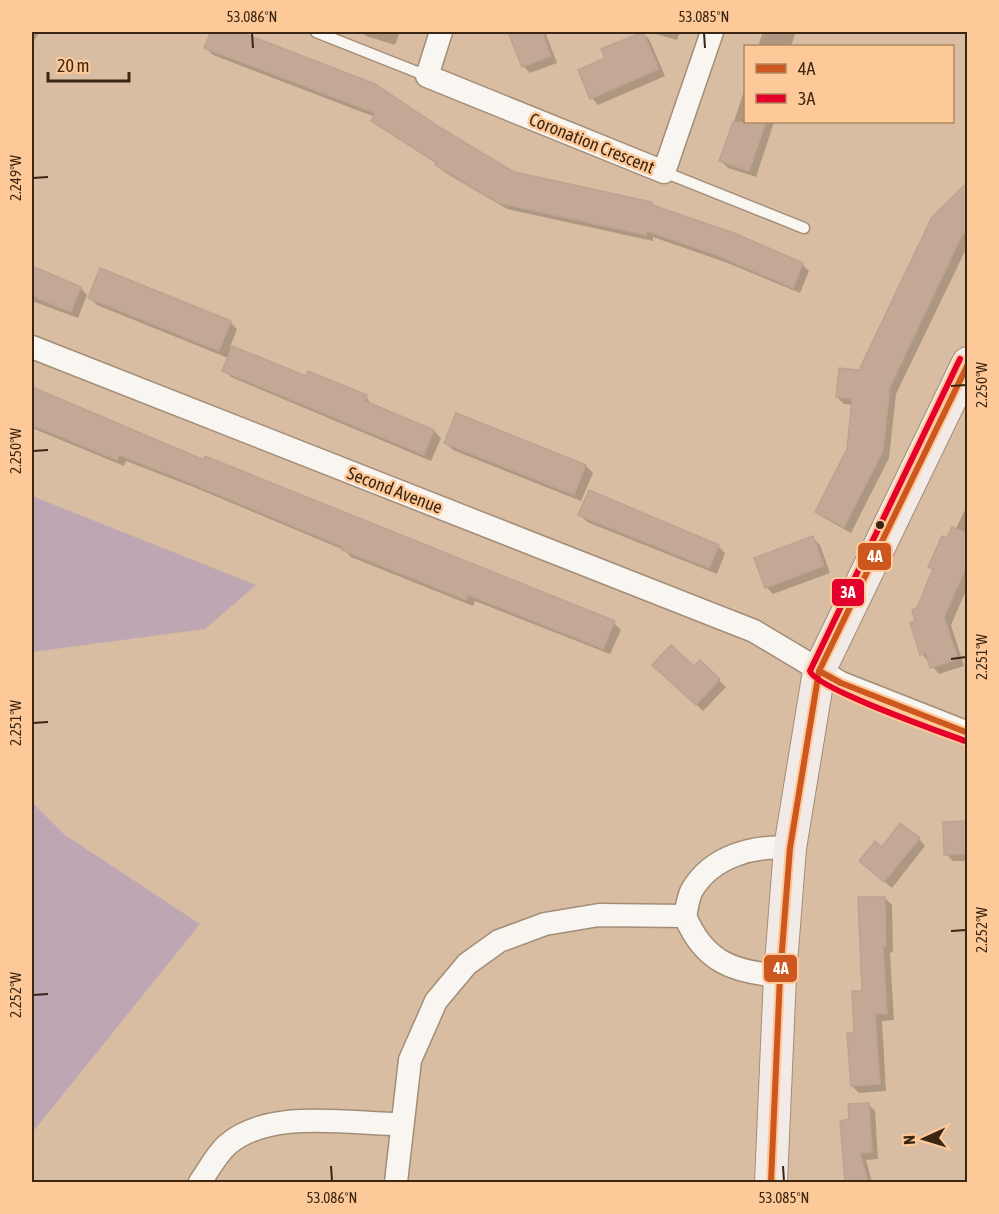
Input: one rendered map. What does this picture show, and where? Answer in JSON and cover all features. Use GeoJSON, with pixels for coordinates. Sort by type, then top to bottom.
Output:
{"type":"FeatureCollection","features":[{"type":"Feature","properties":{"kind":"main road"},"geometry":{"type":"LineString","coordinates":[[771,1182],[780,976],[790,848],[819,671],[968,363]]}},
{"type":"Feature","properties":{"kind":"street"},"geometry":{"type":"LineString","coordinates":[[427,76],[441,32]]}},
{"type":"Feature","properties":{"kind":"street","name":"Coronation Crescent"},"geometry":{"type":"LineString","coordinates":[[427,76],[664,172],[712,32]]}},
{"type":"Feature","properties":{"kind":"street","name":"Second Avenue"},"geometry":{"type":"LineString","coordinates":[[32,347],[754,631],[841,683],[968,733]]}},
{"type":"Feature","properties":{"kind":"street"},"geometry":{"type":"LineString","coordinates":[[780,976],[735,970],[714,958],[694,938],[685,916],[692,890],[707,872],[744,850],[769,847],[790,848]]}},
{"type":"Feature","properties":{"kind":"street"},"geometry":{"type":"LineString","coordinates":[[396,1182],[410,1060],[436,1001],[467,964],[499,941],[545,924],[599,915],[685,916]]}},
{"type":"Feature","properties":{"kind":"street"},"geometry":{"type":"LineString","coordinates":[[200,1182],[227,1145],[261,1127],[307,1119],[401,1124]]}},
{"type":"Feature","properties":{"kind":"lane"},"geometry":{"type":"LineString","coordinates":[[316,32],[427,76]]}},
{"type":"Feature","properties":{"kind":"lane"},"geometry":{"type":"LineString","coordinates":[[664,172],[804,228]]}},
{"type":"Feature","properties":{"kind":"shaded area"},"geometry":{"type":"Polygon","coordinates":[[[32,496],[256,585],[205,629],[32,652],[32,496]]]}},
{"type":"Feature","properties":{"kind":"shaded area"},"geometry":{"type":"Polygon","coordinates":[[[32,802],[65,835],[200,924],[32,1133],[32,802]]]}},
{"type":"Feature","properties":{"kind":"building"},"geometry":{"type":"Polygon","coordinates":[[[211,32],[240,32],[375,84],[441,128],[514,172],[652,202],[652,205],[734,233],[803,263],[793,288],[716,255],[647,231],[646,235],[499,203],[435,165],[436,162],[371,121],[375,113],[204,48],[211,32]]]}},
{"type":"Feature","properties":{"kind":"building"},"geometry":{"type":"Polygon","coordinates":[[[508,32],[542,32],[551,56],[522,67],[508,32]]]}},
{"type":"Feature","properties":{"kind":"building"},"geometry":{"type":"Polygon","coordinates":[[[643,32],[659,69],[590,99],[578,70],[605,58],[601,49],[643,32]]]}},
{"type":"Feature","properties":{"kind":"building"},"geometry":{"type":"Polygon","coordinates":[[[733,122],[766,123],[749,171],[719,161],[733,122]]]}},
{"type":"Feature","properties":{"kind":"building"},"geometry":{"type":"Polygon","coordinates":[[[968,182],[968,230],[962,235],[890,387],[883,451],[844,527],[815,512],[847,449],[852,399],[836,397],[839,368],[859,370],[932,217],[968,182]]]}},
{"type":"Feature","properties":{"kind":"building"},"geometry":{"type":"Polygon","coordinates":[[[32,266],[81,287],[71,312],[32,296],[32,266]]]}},
{"type":"Feature","properties":{"kind":"building"},"geometry":{"type":"Polygon","coordinates":[[[100,268],[231,321],[219,351],[88,298],[100,268]]]}},
{"type":"Feature","properties":{"kind":"building"},"geometry":{"type":"Polygon","coordinates":[[[232,346],[306,376],[308,371],[367,395],[365,401],[434,430],[424,455],[222,371],[232,346]]]}},
{"type":"Feature","properties":{"kind":"building"},"geometry":{"type":"Polygon","coordinates":[[[32,387],[204,460],[205,456],[615,621],[603,649],[468,595],[466,600],[342,550],[343,547],[188,482],[119,455],[117,460],[32,425],[32,387]]]}},
{"type":"Feature","properties":{"kind":"building"},"geometry":{"type":"Polygon","coordinates":[[[456,413],[586,465],[574,495],[444,443],[456,413]]]}},
{"type":"Feature","properties":{"kind":"building"},"geometry":{"type":"Polygon","coordinates":[[[589,490],[719,545],[709,568],[578,515],[589,490]]]}},
{"type":"Feature","properties":{"kind":"building"},"geometry":{"type":"Polygon","coordinates":[[[952,527],[968,534],[968,563],[944,617],[958,659],[930,668],[926,653],[920,655],[910,623],[915,621],[912,610],[917,608],[933,569],[928,567],[942,536],[947,538],[952,527]]]}},
{"type":"Feature","properties":{"kind":"building"},"geometry":{"type":"Polygon","coordinates":[[[813,536],[824,566],[765,588],[754,558],[813,536]]]}},
{"type":"Feature","properties":{"kind":"building"},"geometry":{"type":"Polygon","coordinates":[[[671,645],[694,666],[700,660],[720,679],[696,705],[652,665],[671,645]]]}},
{"type":"Feature","properties":{"kind":"building"},"geometry":{"type":"Polygon","coordinates":[[[968,821],[968,854],[944,855],[943,822],[968,821]]]}},
{"type":"Feature","properties":{"kind":"building"},"geometry":{"type":"Polygon","coordinates":[[[900,823],[920,838],[884,882],[859,861],[875,841],[882,847],[900,823]]]}},
{"type":"Feature","properties":{"kind":"building"},"geometry":{"type":"Polygon","coordinates":[[[858,897],[885,897],[886,946],[883,946],[887,1014],[875,1014],[880,1084],[851,1086],[847,1033],[854,1032],[852,991],[862,991],[858,897]]]}},
{"type":"Feature","properties":{"kind":"building"},"geometry":{"type":"Polygon","coordinates":[[[869,1103],[872,1152],[860,1153],[868,1182],[845,1182],[840,1121],[849,1119],[848,1104],[869,1103]]]}},
{"type":"Feature","properties":{"kind":"transit line","name":"3A"},"geometry":{"type":"LineString","coordinates":[[960,359],[810,671],[817,679],[855,698],[965,741]]}},
{"type":"Feature","properties":{"kind":"transit line","name":"4A"},"geometry":{"type":"LineString","coordinates":[[771,1182],[780,976],[790,848],[819,671],[968,364]]}},
{"type":"Feature","properties":{"kind":"transit line","name":"4A"},"geometry":{"type":"LineString","coordinates":[[819,671],[841,683],[968,733]]}}]}
